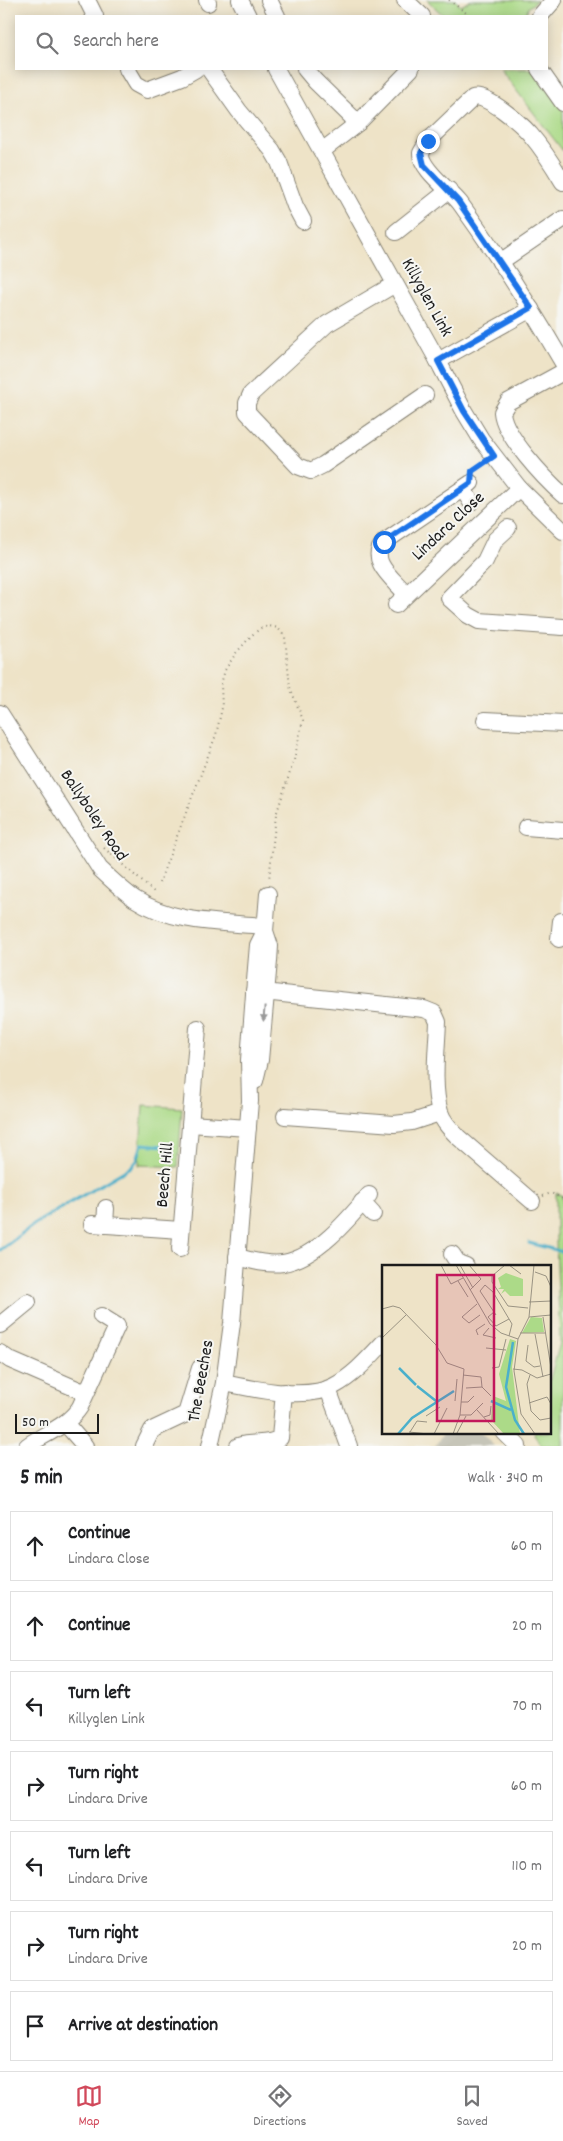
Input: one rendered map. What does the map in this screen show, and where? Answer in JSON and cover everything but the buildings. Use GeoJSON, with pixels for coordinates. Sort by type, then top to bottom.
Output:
{"type":"FeatureCollection","features":[{"type":"Feature","properties":{"kind":"street"},"geometry":{"type":"LineString","coordinates":[[87,0],[94,15]]}},
{"type":"Feature","properties":{"kind":"street"},"geometry":{"type":"LineString","coordinates":[[240,0],[248,15]]}},
{"type":"Feature","properties":{"kind":"street"},"geometry":{"type":"LineString","coordinates":[[269,0],[277,15]]}},
{"type":"Feature","properties":{"kind":"street"},"geometry":{"type":"LineString","coordinates":[[405,0],[421,15]]}},
{"type":"Feature","properties":{"kind":"street"},"geometry":{"type":"LineString","coordinates":[[541,15],[554,0]]}},
{"type":"Feature","properties":{"kind":"street"},"geometry":{"type":"LineString","coordinates":[[128,70],[138,87],[149,90],[194,70]]}},
{"type":"Feature","properties":{"kind":"street"},"geometry":{"type":"LineString","coordinates":[[211,70],[239,111],[272,150],[292,200],[303,220]]}},
{"type":"Feature","properties":{"kind":"street","name":"Killyglen Link"},"geometry":{"type":"LineString","coordinates":[[277,70],[464,411],[494,456],[519,488],[563,531]]}},
{"type":"Feature","properties":{"kind":"street"},"geometry":{"type":"LineString","coordinates":[[306,70],[358,123]]}},
{"type":"Feature","properties":{"kind":"street"},"geometry":{"type":"LineString","coordinates":[[322,150],[358,123],[410,70]]}},
{"type":"Feature","properties":{"kind":"street"},"geometry":{"type":"LineString","coordinates":[[540,70],[563,103]]}},
{"type":"Feature","properties":{"kind":"street"},"geometry":{"type":"LineString","coordinates":[[563,182],[528,131],[493,104],[477,96],[428,141],[421,152],[421,159],[424,165],[449,190],[500,262],[531,308],[563,363]]}},
{"type":"Feature","properties":{"kind":"street"},"geometry":{"type":"LineString","coordinates":[[396,232],[449,190]]}},
{"type":"Feature","properties":{"kind":"street"},"geometry":{"type":"LineString","coordinates":[[500,262],[563,220]]}},
{"type":"Feature","properties":{"kind":"street"},"geometry":{"type":"LineString","coordinates":[[395,284],[323,327],[252,394],[246,403],[247,412],[297,465],[302,469],[311,471],[324,465],[425,395]]}},
{"type":"Feature","properties":{"kind":"street"},"geometry":{"type":"LineString","coordinates":[[438,361],[531,308]]}},
{"type":"Feature","properties":{"kind":"street"},"geometry":{"type":"LineString","coordinates":[[563,372],[508,402],[503,407],[502,414],[514,440],[544,478],[563,495]]}},
{"type":"Feature","properties":{"kind":"street","name":"Lindara Close"},"geometry":{"type":"LineString","coordinates":[[468,491],[384,542],[380,548],[378,556],[380,563],[401,599],[519,488]]}},
{"type":"Feature","properties":{"kind":"street"},"geometry":{"type":"LineString","coordinates":[[508,528],[495,540],[485,561],[449,598],[468,615],[479,621],[563,627]]}},
{"type":"Feature","properties":{"kind":"street","name":"Ballyboley Road"},"geometry":{"type":"LineString","coordinates":[[0,713],[100,869],[121,888],[147,905],[196,927],[265,928]]}},
{"type":"Feature","properties":{"kind":"street"},"geometry":{"type":"LineString","coordinates":[[485,720],[563,724]]}},
{"type":"Feature","properties":{"kind":"street"},"geometry":{"type":"LineString","coordinates":[[526,828],[563,830]]}},
{"type":"Feature","properties":{"kind":"street","name":"The Beeches"},"geometry":{"type":"LineString","coordinates":[[210,1446],[224,1384],[232,1323],[250,1101],[260,1060],[260,992],[270,946],[265,928],[268,894]]}},
{"type":"Feature","properties":{"kind":"street"},"geometry":{"type":"LineString","coordinates":[[557,921],[559,939]]}},
{"type":"Feature","properties":{"kind":"street"},"geometry":{"type":"LineString","coordinates":[[260,992],[424,1008],[434,1013],[438,1022],[437,1080],[440,1112],[458,1138],[532,1201]]}},
{"type":"Feature","properties":{"kind":"street","name":"Beech Hill"},"geometry":{"type":"LineString","coordinates":[[180,1249],[199,1028]]}},
{"type":"Feature","properties":{"kind":"street"},"geometry":{"type":"LineString","coordinates":[[285,1116],[394,1124],[412,1122],[440,1112]]}},
{"type":"Feature","properties":{"kind":"street","name":"Beech Hill"},"geometry":{"type":"LineString","coordinates":[[190,1124],[248,1128]]}},
{"type":"Feature","properties":{"kind":"street"},"geometry":{"type":"LineString","coordinates":[[237,1258],[257,1262],[283,1262],[308,1254],[368,1204]]}},
{"type":"Feature","properties":{"kind":"street","name":"Beech Hill"},"geometry":{"type":"LineString","coordinates":[[106,1208],[98,1224],[181,1230]]}},
{"type":"Feature","properties":{"kind":"street"},"geometry":{"type":"LineString","coordinates":[[0,1325],[28,1302]]}},
{"type":"Feature","properties":{"kind":"street"},"geometry":{"type":"LineString","coordinates":[[27,1446],[65,1423],[77,1411],[117,1326],[101,1316]]}},
{"type":"Feature","properties":{"kind":"street"},"geometry":{"type":"LineString","coordinates":[[224,1384],[284,1392],[308,1392],[328,1389],[354,1372],[382,1344]]}},
{"type":"Feature","properties":{"kind":"street"},"geometry":{"type":"LineString","coordinates":[[0,1353],[10,1360],[86,1393]]}},
{"type":"Feature","properties":{"kind":"street","name":"The Beeches"},"geometry":{"type":"LineString","coordinates":[[144,1446],[152,1430],[186,1414],[192,1375]]}},
{"type":"Feature","properties":{"kind":"street"},"geometry":{"type":"LineString","coordinates":[[328,1389],[349,1446]]}},
{"type":"Feature","properties":{"kind":"street"},"geometry":{"type":"LineString","coordinates":[[238,1446],[245,1444],[271,1445],[280,1438],[284,1392]]}},
{"type":"Feature","properties":{"kind":"street"},"geometry":{"type":"LineString","coordinates":[[65,1423],[85,1446]]}},
{"type":"Feature","properties":{"kind":"path"},"geometry":{"type":"LineString","coordinates":[[449,0],[469,15]]}},
{"type":"Feature","properties":{"kind":"path"},"geometry":{"type":"LineString","coordinates":[[468,491],[472,471],[494,456]]}},
{"type":"Feature","properties":{"kind":"path"},"geometry":{"type":"LineString","coordinates":[[160,883],[216,735],[222,708],[221,684],[225,670],[252,634],[261,628],[269,626],[278,628],[285,637],[290,687],[293,697],[301,710],[303,720],[294,760],[276,815],[268,894]]}},
{"type":"Feature","properties":{"kind":"path"},"geometry":{"type":"LineString","coordinates":[[102,847],[159,897]]}},
{"type":"Feature","properties":{"kind":"path"},"geometry":{"type":"LineString","coordinates":[[532,1201],[551,1194],[563,1199]]}},
{"type":"Feature","properties":{"kind":"shaded area"},"geometry":{"type":"Polygon","coordinates":[[[443,1434],[483,1434],[494,1446],[435,1446],[443,1434]]]}},
{"type":"Feature","properties":{"kind":"green space"},"geometry":{"type":"Polygon","coordinates":[[[427,0],[455,0],[461,6],[471,0],[537,0],[528,8],[525,15],[443,15],[427,0]]]}},
{"type":"Feature","properties":{"kind":"green space"},"geometry":{"type":"Polygon","coordinates":[[[501,70],[538,70],[563,107],[563,151],[501,70]]]}},
{"type":"Feature","properties":{"kind":"green space"},"geometry":{"type":"Polygon","coordinates":[[[143,1105],[182,1108],[178,1167],[139,1165],[143,1105]]]}},
{"type":"Feature","properties":{"kind":"green space"},"geometry":{"type":"Polygon","coordinates":[[[556,1193],[563,1196],[563,1446],[542,1446],[534,1435],[550,1434],[550,1378],[560,1343],[556,1193]]]}},
{"type":"Feature","properties":{"kind":"waterway"},"geometry":{"type":"LineString","coordinates":[[0,1250],[36,1223],[131,1167],[137,1160],[142,1144],[164,1146]]}},
{"type":"Feature","properties":{"kind":"waterway"},"geometry":{"type":"LineString","coordinates":[[529,1243],[563,1252]]}},
{"type":"Feature","properties":{"kind":"route"},"geometry":{"type":"LineString","coordinates":[[384,542],[471,483],[472,471],[494,456],[464,411],[438,361],[531,308],[458,201],[424,165],[421,153],[423,146],[428,141]]}}]}
